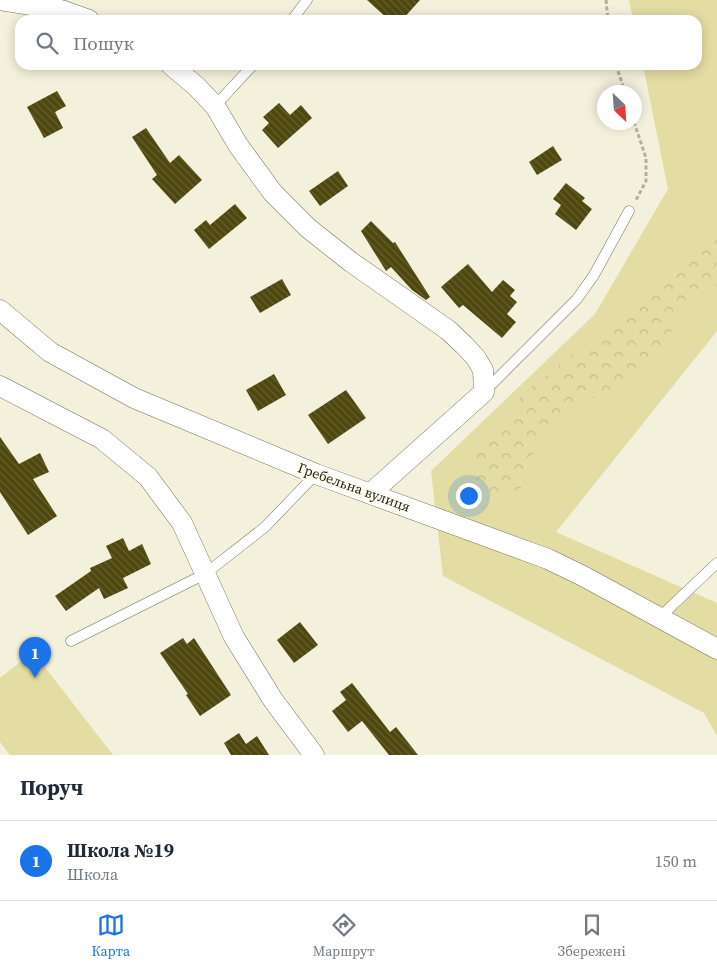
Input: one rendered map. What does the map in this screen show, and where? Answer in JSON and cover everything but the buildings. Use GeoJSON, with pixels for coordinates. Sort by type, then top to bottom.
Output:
{"type":"FeatureCollection","features":[{"type":"Feature","properties":{"kind":"street"},"geometry":{"type":"LineString","coordinates":[[0,0],[61,10],[74,15]]}},
{"type":"Feature","properties":{"kind":"street"},"geometry":{"type":"LineString","coordinates":[[177,70],[215,106],[238,145],[273,193],[308,228],[351,262],[448,330],[464,344],[483,370],[484,392],[371,493]]}},
{"type":"Feature","properties":{"kind":"street","name":"Гребельна вулиця"},"geometry":{"type":"LineString","coordinates":[[0,310],[50,352],[134,398],[316,474],[548,559],[717,649]]}},
{"type":"Feature","properties":{"kind":"street"},"geometry":{"type":"LineString","coordinates":[[0,386],[102,439],[148,477],[182,523],[234,637],[273,700],[314,755]]}},
{"type":"Feature","properties":{"kind":"lane"},"geometry":{"type":"LineString","coordinates":[[296,15],[307,0]]}},
{"type":"Feature","properties":{"kind":"lane"},"geometry":{"type":"LineString","coordinates":[[215,106],[248,70]]}},
{"type":"Feature","properties":{"kind":"lane"},"geometry":{"type":"LineString","coordinates":[[484,392],[577,299],[594,275],[629,211]]}},
{"type":"Feature","properties":{"kind":"lane"},"geometry":{"type":"LineString","coordinates":[[71,641],[206,574],[265,527],[316,474]]}},
{"type":"Feature","properties":{"kind":"lane"},"geometry":{"type":"LineString","coordinates":[[659,618],[717,563]]}},
{"type":"Feature","properties":{"kind":"path"},"geometry":{"type":"LineString","coordinates":[[606,0],[608,15]]}},
{"type":"Feature","properties":{"kind":"path"},"geometry":{"type":"LineString","coordinates":[[618,70],[623,85]]}},
{"type":"Feature","properties":{"kind":"path"},"geometry":{"type":"LineString","coordinates":[[629,211],[646,181],[646,158],[637,130]]}},
{"type":"Feature","properties":{"kind":"green space"},"geometry":{"type":"Polygon","coordinates":[[[629,0],[717,0],[717,331],[556,532],[717,603],[717,736],[704,713],[443,576],[431,471],[595,314],[668,189],[644,70],[702,70],[702,15],[632,15],[629,0]]]}},
{"type":"Feature","properties":{"kind":"green space"},"geometry":{"type":"Polygon","coordinates":[[[717,231],[717,285],[683,312],[659,352],[618,388],[579,403],[556,416],[537,435],[531,463],[522,488],[498,498],[475,479],[471,456],[500,427],[523,394],[589,341],[635,312],[717,231]]]}},
{"type":"Feature","properties":{"kind":"green space"},"geometry":{"type":"Polygon","coordinates":[[[33,652],[113,755],[10,755],[0,742],[0,678],[33,652]]]}},
{"type":"Feature","properties":{"kind":"place","name":"Школа №19"},"geometry":{"type":"Point","coordinates":[35,678]}}]}
